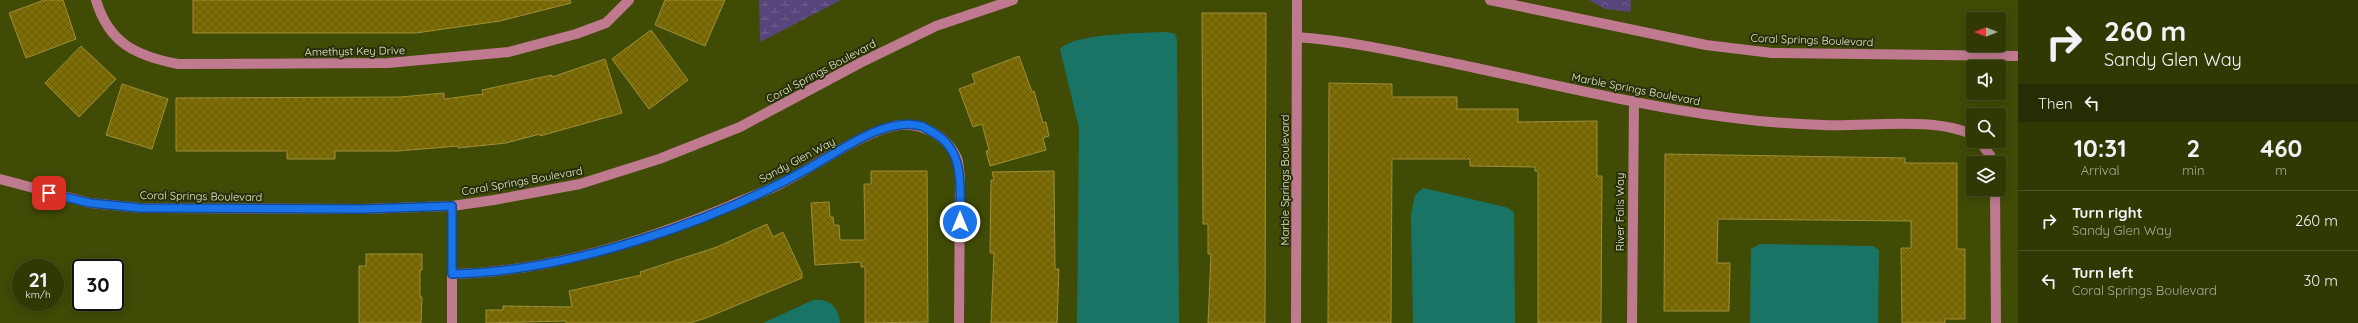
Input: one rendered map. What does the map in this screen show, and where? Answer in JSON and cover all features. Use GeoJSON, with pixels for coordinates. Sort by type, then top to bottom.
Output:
{"type":"FeatureCollection","features":[{"type":"Feature","properties":{"kind":"street","name":"Amethyst Key Drive"},"geometry":{"type":"LineString","coordinates":[[96,0],[102,17],[118,40],[149,59],[178,64],[388,63],[509,52],[576,34],[606,23],[629,0]]}},
{"type":"Feature","properties":{"kind":"street","name":"Coral Springs Boulevard"},"geometry":{"type":"LineString","coordinates":[[0,179],[90,203],[141,208],[363,209],[452,206],[580,184],[659,159],[740,127],[860,62],[936,26],[1013,0]]}},
{"type":"Feature","properties":{"kind":"street","name":"Marble Springs Boulevard"},"geometry":{"type":"LineString","coordinates":[[1296,323],[1297,0]]}},
{"type":"Feature","properties":{"kind":"street","name":"Coral Springs Boulevard"},"geometry":{"type":"LineString","coordinates":[[1490,0],[1706,45],[1772,53],[2018,56]]}},
{"type":"Feature","properties":{"kind":"street","name":"Marble Springs Boulevard"},"geometry":{"type":"LineString","coordinates":[[1297,37],[1328,40],[1403,53],[1704,114],[1823,126],[1940,125],[1959,128],[1966,132]]}},
{"type":"Feature","properties":{"kind":"street","name":"River Falls Way"},"geometry":{"type":"LineString","coordinates":[[1632,323],[1634,101]]}},
{"type":"Feature","properties":{"kind":"street","name":"Sandy Glen Way"},"geometry":{"type":"LineString","coordinates":[[452,274],[523,268],[613,248],[686,224],[781,184],[878,130],[900,125],[921,126],[942,138],[957,158],[960,178],[959,323]]}},
{"type":"Feature","properties":{"kind":"street"},"geometry":{"type":"LineString","coordinates":[[1984,148],[1990,156]]}},
{"type":"Feature","properties":{"kind":"street"},"geometry":{"type":"LineString","coordinates":[[1995,196],[1996,323]]}},
{"type":"Feature","properties":{"kind":"street"},"geometry":{"type":"LineString","coordinates":[[452,206],[452,323]]}},
{"type":"Feature","properties":{"kind":"green space"},"geometry":{"type":"Polygon","coordinates":[[[759,0],[841,0],[760,42],[759,0]]]}},
{"type":"Feature","properties":{"kind":"green space"},"geometry":{"type":"Polygon","coordinates":[[[1589,0],[1631,0],[1631,12],[1605,9],[1589,0]]]}},
{"type":"Feature","properties":{"kind":"water"},"geometry":{"type":"Polygon","coordinates":[[[1167,32],[1175,34],[1177,40],[1179,323],[1077,323],[1079,128],[1060,49],[1068,44],[1094,37],[1167,32]]]}},
{"type":"Feature","properties":{"kind":"water"},"geometry":{"type":"Polygon","coordinates":[[[1423,188],[1506,207],[1514,212],[1515,323],[1413,323],[1411,215],[1415,195],[1423,188]]]}},
{"type":"Feature","properties":{"kind":"water"},"geometry":{"type":"Polygon","coordinates":[[[1760,244],[1873,246],[1879,250],[1878,323],[1750,323],[1751,249],[1760,244]]]}},
{"type":"Feature","properties":{"kind":"water"},"geometry":{"type":"Polygon","coordinates":[[[813,300],[824,300],[832,305],[837,312],[840,323],[763,323],[813,300]]]}},
{"type":"Feature","properties":{"kind":"building"},"geometry":{"type":"Polygon","coordinates":[[[44,0],[63,0],[76,39],[26,58],[9,13],[44,0]]]}},
{"type":"Feature","properties":{"kind":"building"},"geometry":{"type":"Polygon","coordinates":[[[193,0],[570,0],[571,3],[500,21],[416,33],[193,33],[193,0]]]}},
{"type":"Feature","properties":{"kind":"building"},"geometry":{"type":"Polygon","coordinates":[[[665,0],[725,0],[705,46],[655,25],[665,0]]]}},
{"type":"Feature","properties":{"kind":"building"},"geometry":{"type":"Polygon","coordinates":[[[1202,13],[1266,13],[1265,323],[1208,323],[1211,254],[1208,254],[1208,224],[1203,224],[1202,13]]]}},
{"type":"Feature","properties":{"kind":"building"},"geometry":{"type":"Polygon","coordinates":[[[651,30],[688,80],[649,109],[612,59],[651,30]]]}},
{"type":"Feature","properties":{"kind":"building"},"geometry":{"type":"Polygon","coordinates":[[[81,46],[116,79],[79,117],[45,83],[81,46]]]}},
{"type":"Feature","properties":{"kind":"building"},"geometry":{"type":"Polygon","coordinates":[[[1019,56],[1032,92],[1034,91],[1043,123],[1046,122],[1049,136],[1043,138],[1046,150],[990,166],[986,151],[989,150],[982,124],[973,127],[959,89],[975,83],[972,74],[1019,56]]]}},
{"type":"Feature","properties":{"kind":"building"},"geometry":{"type":"Polygon","coordinates":[[[605,59],[622,113],[540,136],[540,134],[506,143],[458,148],[458,146],[398,151],[335,151],[335,159],[287,159],[287,151],[176,151],[176,98],[400,97],[444,93],[444,99],[483,94],[482,90],[552,75],[552,77],[605,59]]]}},
{"type":"Feature","properties":{"kind":"building"},"geometry":{"type":"Polygon","coordinates":[[[1329,83],[1392,84],[1392,97],[1457,97],[1457,109],[1518,109],[1518,122],[1597,121],[1597,176],[1602,176],[1601,323],[1538,323],[1538,171],[1535,171],[1535,167],[1470,166],[1470,159],[1392,159],[1391,323],[1328,323],[1329,83]]]}},
{"type":"Feature","properties":{"kind":"building"},"geometry":{"type":"Polygon","coordinates":[[[122,84],[168,99],[152,149],[106,135],[122,84]]]}},
{"type":"Feature","properties":{"kind":"building"},"geometry":{"type":"Polygon","coordinates":[[[1665,154],[1905,158],[1905,163],[1957,163],[1957,249],[1965,249],[1965,319],[1945,319],[1945,323],[1902,323],[1901,248],[1911,248],[1911,221],[1718,219],[1717,263],[1730,263],[1729,311],[1664,311],[1665,154]]]}},
{"type":"Feature","properties":{"kind":"building"},"geometry":{"type":"Polygon","coordinates":[[[871,171],[927,171],[928,322],[865,323],[865,267],[861,267],[861,262],[815,265],[811,203],[829,202],[830,217],[833,217],[834,225],[839,225],[840,240],[865,240],[864,184],[871,184],[871,171]]]}},
{"type":"Feature","properties":{"kind":"building"},"geometry":{"type":"Polygon","coordinates":[[[1054,171],[1055,269],[1059,269],[1057,323],[991,323],[994,253],[990,253],[991,180],[994,180],[992,172],[1054,171]]]}},
{"type":"Feature","properties":{"kind":"building"},"geometry":{"type":"Polygon","coordinates":[[[767,224],[773,237],[783,232],[802,273],[802,278],[706,318],[690,323],[566,323],[566,321],[486,323],[486,310],[503,310],[503,306],[572,307],[569,291],[641,275],[640,272],[717,247],[767,224]]]}},
{"type":"Feature","properties":{"kind":"building"},"geometry":{"type":"Polygon","coordinates":[[[366,254],[422,254],[422,270],[420,270],[420,297],[422,297],[421,323],[359,323],[359,266],[366,266],[366,254]]]}},
{"type":"Feature","properties":{"kind":"route"},"geometry":{"type":"LineString","coordinates":[[49,193],[90,203],[141,208],[363,209],[452,206],[452,274],[473,274],[523,268],[613,248],[686,224],[781,184],[878,130],[900,125],[921,126],[942,138],[957,158],[960,178],[960,222]]}}]}
